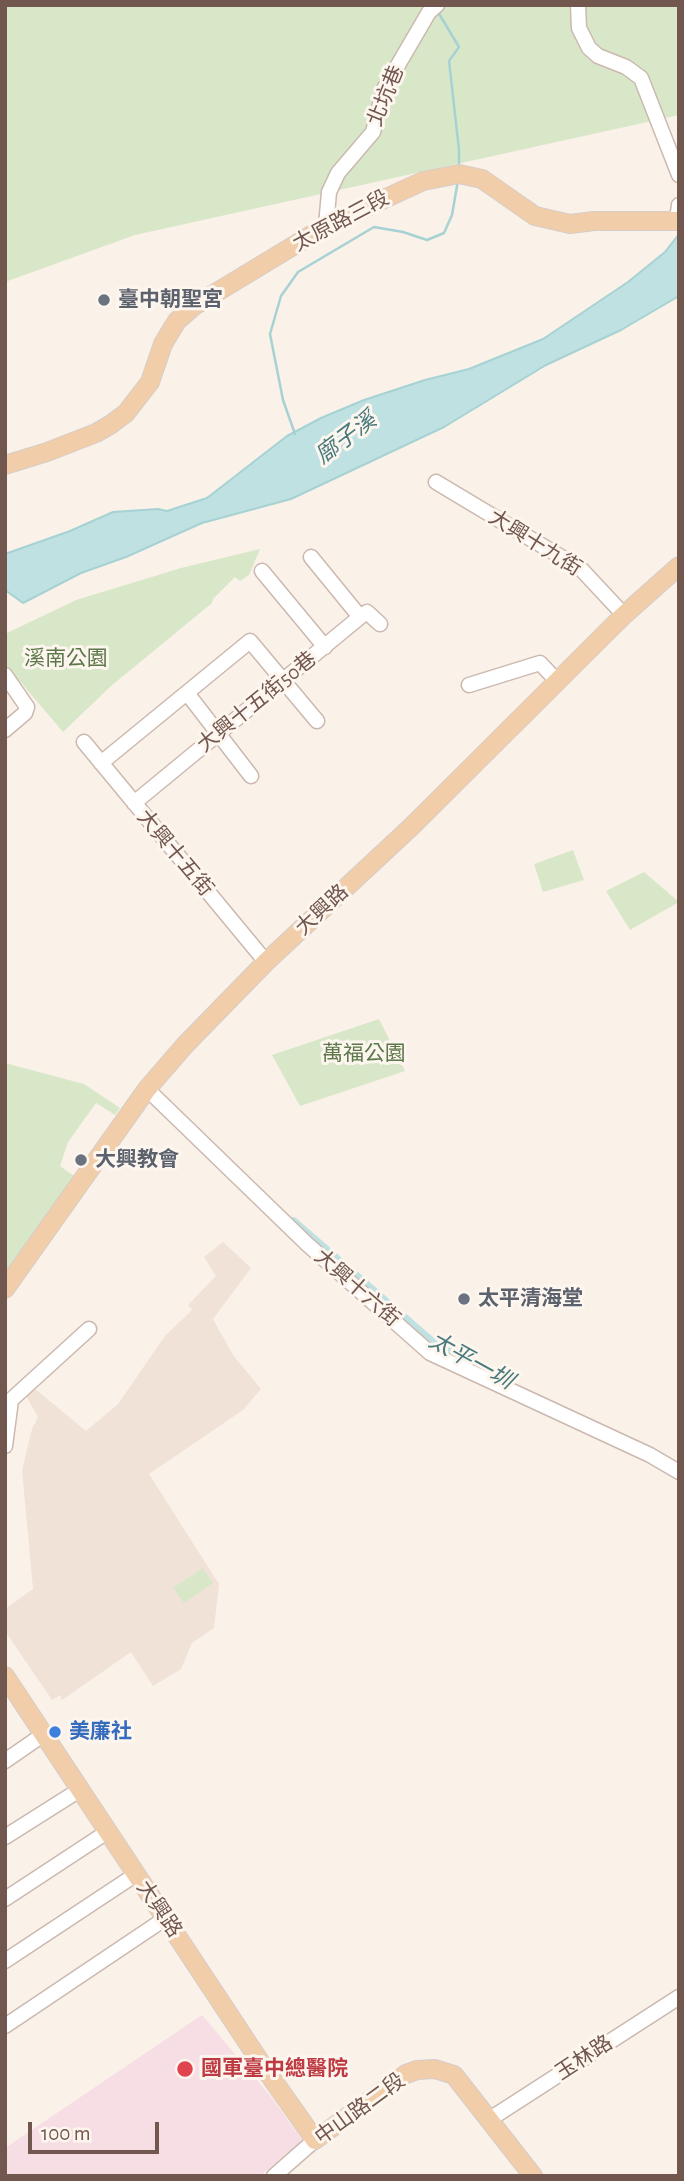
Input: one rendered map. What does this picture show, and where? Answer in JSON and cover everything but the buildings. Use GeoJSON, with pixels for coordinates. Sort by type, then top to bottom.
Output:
{"type":"FeatureCollection","features":[{"type":"Feature","properties":{"kind":"main road","name":"太原路三段"},"geometry":{"type":"LineString","coordinates":[[5,456],[96,433],[126,413],[150,382],[163,344],[185,313],[326,226],[423,181],[456,175],[482,179],[535,216],[570,224],[678,215]]}},
{"type":"Feature","properties":{"kind":"main road","name":"太原路三段"},"geometry":{"type":"LineString","coordinates":[[5,465],[47,452],[70,441]]}},
{"type":"Feature","properties":{"kind":"main road","name":"大興路"},"geometry":{"type":"LineString","coordinates":[[5,1289],[147,1089],[184,1045],[266,962],[410,828],[624,615],[679,566]]}},
{"type":"Feature","properties":{"kind":"main road","name":"大興路"},"geometry":{"type":"LineString","coordinates":[[5,1676],[263,2066],[316,2140]]}},
{"type":"Feature","properties":{"kind":"main road","name":"中山路二段"},"geometry":{"type":"LineString","coordinates":[[316,2140],[406,2074],[435,2069],[454,2075],[533,2176]]}},
{"type":"Feature","properties":{"kind":"street","name":"北坑巷"},"geometry":{"type":"LineString","coordinates":[[326,226],[329,191],[338,173],[373,132],[384,89],[429,12],[437,5]]}},
{"type":"Feature","properties":{"kind":"street"},"geometry":{"type":"LineString","coordinates":[[578,5],[579,28],[589,48],[598,56],[626,67],[641,78],[679,175]]}},
{"type":"Feature","properties":{"kind":"street","name":"大興十九街"},"geometry":{"type":"LineString","coordinates":[[436,482],[581,569],[624,615]]}},
{"type":"Feature","properties":{"kind":"street"},"geometry":{"type":"LineString","coordinates":[[311,557],[360,617],[367,612],[380,624]]}},
{"type":"Feature","properties":{"kind":"street"},"geometry":{"type":"LineString","coordinates":[[262,571],[325,647]]}},
{"type":"Feature","properties":{"kind":"street","name":"大興十五街50巷"},"geometry":{"type":"LineString","coordinates":[[134,803],[360,617]]}},
{"type":"Feature","properties":{"kind":"street"},"geometry":{"type":"LineString","coordinates":[[102,763],[250,641],[317,721]]}},
{"type":"Feature","properties":{"kind":"street"},"geometry":{"type":"LineString","coordinates":[[468,685],[540,663],[557,681]]}},
{"type":"Feature","properties":{"kind":"street"},"geometry":{"type":"LineString","coordinates":[[5,675],[27,708],[25,713],[5,730]]}},
{"type":"Feature","properties":{"kind":"street"},"geometry":{"type":"LineString","coordinates":[[187,693],[251,776]]}},
{"type":"Feature","properties":{"kind":"street","name":"大興十五街"},"geometry":{"type":"LineString","coordinates":[[84,743],[266,962]]}},
{"type":"Feature","properties":{"kind":"street","name":"大興十六街"},"geometry":{"type":"LineString","coordinates":[[147,1089],[307,1244],[430,1353],[650,1455],[679,1472]]}},
{"type":"Feature","properties":{"kind":"street"},"geometry":{"type":"LineString","coordinates":[[5,1446],[11,1400],[89,1329]]}},
{"type":"Feature","properties":{"kind":"street"},"geometry":{"type":"LineString","coordinates":[[5,1761],[44,1734]]}},
{"type":"Feature","properties":{"kind":"street"},"geometry":{"type":"LineString","coordinates":[[5,1837],[81,1789]]}},
{"type":"Feature","properties":{"kind":"street"},"geometry":{"type":"LineString","coordinates":[[5,1899],[107,1832]]}},
{"type":"Feature","properties":{"kind":"street"},"geometry":{"type":"LineString","coordinates":[[5,1961],[135,1875]]}},
{"type":"Feature","properties":{"kind":"street"},"geometry":{"type":"LineString","coordinates":[[5,2026],[166,1918]]}},
{"type":"Feature","properties":{"kind":"street","name":"玉林路"},"geometry":{"type":"LineString","coordinates":[[490,2119],[679,1997]]}},
{"type":"Feature","properties":{"kind":"street","name":"中山路二段"},"geometry":{"type":"LineString","coordinates":[[274,2176],[316,2140]]}},
{"type":"Feature","properties":{"kind":"shaded area"},"geometry":{"type":"Polygon","coordinates":[[[223,1242],[251,1268],[213,1319],[233,1355],[261,1389],[243,1410],[149,1474],[219,1584],[214,1628],[192,1643],[181,1669],[153,1686],[131,1652],[62,1700],[60,1695],[52,1700],[5,1631],[5,1609],[33,1589],[22,1470],[32,1429],[38,1417],[25,1394],[34,1388],[86,1431],[118,1404],[165,1336],[192,1310],[188,1305],[216,1276],[204,1257],[223,1242]]]}},
{"type":"Feature","properties":{"kind":"shaded area","name":"國軍臺中總醫院"},"geometry":{"type":"Polygon","coordinates":[[[202,2015],[272,2098],[302,2140],[260,2176],[5,2176],[5,2148],[202,2015]]]}},
{"type":"Feature","properties":{"kind":"green space"},"geometry":{"type":"Polygon","coordinates":[[[5,5],[679,5],[679,115],[135,235],[5,282],[5,5]]]}},
{"type":"Feature","properties":{"kind":"green space","name":"溪南公園"},"geometry":{"type":"Polygon","coordinates":[[[260,549],[249,575],[240,581],[235,577],[212,603],[111,686],[63,732],[5,664],[5,634],[76,600],[181,568],[260,549]]]}},
{"type":"Feature","properties":{"kind":"green space"},"geometry":{"type":"Polygon","coordinates":[[[573,850],[584,880],[543,892],[534,864],[573,850]]]}},
{"type":"Feature","properties":{"kind":"green space"},"geometry":{"type":"Polygon","coordinates":[[[644,872],[679,902],[630,930],[606,891],[644,872]]]}},
{"type":"Feature","properties":{"kind":"green space","name":"萬福公園"},"geometry":{"type":"Polygon","coordinates":[[[379,1019],[405,1071],[300,1106],[272,1055],[379,1019]]]}},
{"type":"Feature","properties":{"kind":"green space"},"geometry":{"type":"Polygon","coordinates":[[[5,1063],[84,1084],[120,1108],[115,1115],[96,1103],[68,1142],[60,1166],[74,1176],[5,1272],[5,1063]]]}},
{"type":"Feature","properties":{"kind":"green space"},"geometry":{"type":"Polygon","coordinates":[[[203,1568],[213,1583],[184,1603],[173,1588],[203,1568]]]}},
{"type":"Feature","properties":{"kind":"water","name":"廍子溪"},"geometry":{"type":"Polygon","coordinates":[[[679,234],[679,296],[621,330],[546,365],[444,427],[291,499],[202,523],[126,557],[81,573],[23,603],[5,590],[5,554],[70,531],[113,512],[158,509],[167,511],[207,498],[287,436],[321,418],[364,400],[469,369],[543,339],[628,282],[665,252],[679,234]]]}},
{"type":"Feature","properties":{"kind":"waterway"},"geometry":{"type":"LineString","coordinates":[[438,12],[459,47],[449,61],[459,166]]}},
{"type":"Feature","properties":{"kind":"waterway"},"geometry":{"type":"LineString","coordinates":[[295,434],[283,400],[270,334],[281,296],[298,272],[374,227],[427,240],[444,233],[452,215],[458,180]]}},
{"type":"Feature","properties":{"kind":"waterway","name":"太平一圳"},"geometry":{"type":"LineString","coordinates":[[293,1222],[431,1342],[507,1382]]}},
{"type":"Feature","properties":{"kind":"place","name":"臺中朝聖宮"},"geometry":{"type":"Point","coordinates":[104,300]}},
{"type":"Feature","properties":{"kind":"place","name":"大興教會"},"geometry":{"type":"Point","coordinates":[81,1160]}},
{"type":"Feature","properties":{"kind":"place","name":"太平清海堂"},"geometry":{"type":"Point","coordinates":[464,1299]}},
{"type":"Feature","properties":{"kind":"place","name":"美廉社"},"geometry":{"type":"Point","coordinates":[55,1732]}},
{"type":"Feature","properties":{"kind":"place","name":"國軍臺中總醫院"},"geometry":{"type":"Point","coordinates":[185,2069]}}]}
